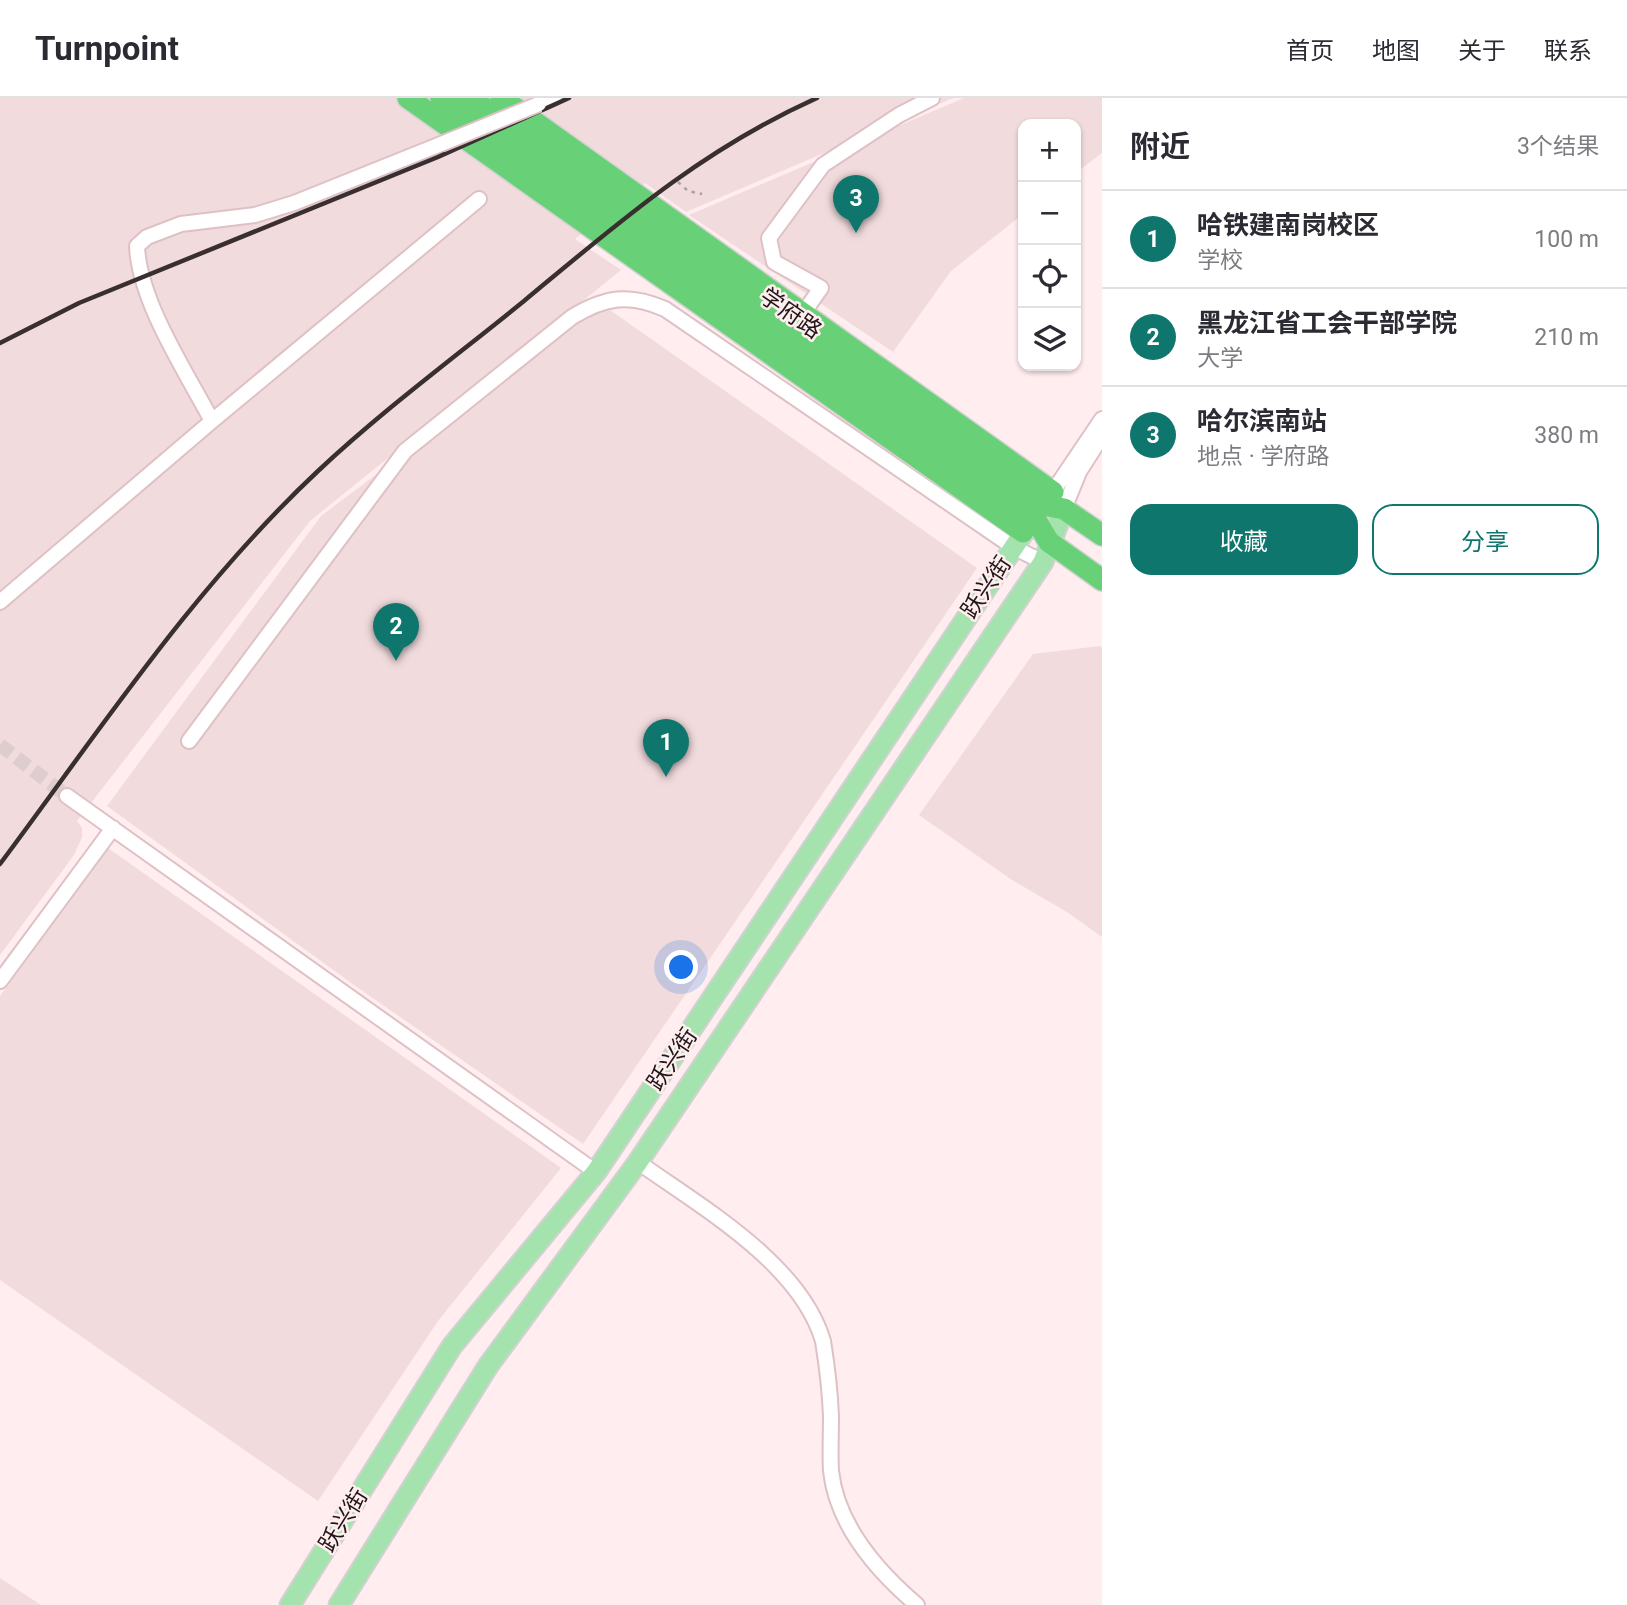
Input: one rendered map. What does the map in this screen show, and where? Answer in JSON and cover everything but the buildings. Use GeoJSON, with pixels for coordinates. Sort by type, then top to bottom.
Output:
{"type":"FeatureCollection","features":[{"type":"Feature","properties":{"kind":"highway"},"geometry":{"type":"LineString","coordinates":[[408,98],[1038,517]]}},
{"type":"Feature","properties":{"kind":"highway","name":"学府路"},"geometry":{"type":"LineString","coordinates":[[442,98],[1038,517],[1102,535]]}},
{"type":"Feature","properties":{"kind":"highway","name":"学府路"},"geometry":{"type":"LineString","coordinates":[[470,98],[1038,517],[1046,552],[1102,580]]}},
{"type":"Feature","properties":{"kind":"highway"},"geometry":{"type":"LineString","coordinates":[[501,98],[804,312],[1038,517]]}},
{"type":"Feature","properties":{"kind":"main road","name":"跃兴街"},"geometry":{"type":"LineString","coordinates":[[339,1605],[488,1366],[638,1162],[1046,552],[1038,517]]}},
{"type":"Feature","properties":{"kind":"main road","name":"跃兴街"},"geometry":{"type":"LineString","coordinates":[[290,1605],[452,1346],[596,1172],[1038,517]]}},
{"type":"Feature","properties":{"kind":"street"},"geometry":{"type":"LineString","coordinates":[[212,421],[162,327],[138,267],[137,246],[147,237],[181,223],[255,215],[294,203],[554,98]]}},
{"type":"Feature","properties":{"kind":"street"},"geometry":{"type":"LineString","coordinates":[[804,312],[821,288],[774,262],[769,237],[823,165],[899,115],[932,98]]}},
{"type":"Feature","properties":{"kind":"street"},"geometry":{"type":"LineString","coordinates":[[0,601],[479,200]]}},
{"type":"Feature","properties":{"kind":"street"},"geometry":{"type":"LineString","coordinates":[[189,741],[405,451],[572,317],[594,304],[611,299],[642,301],[665,309],[1038,517]]}},
{"type":"Feature","properties":{"kind":"street"},"geometry":{"type":"LineString","coordinates":[[1046,552],[1038,517],[1102,419]]}},
{"type":"Feature","properties":{"kind":"street"},"geometry":{"type":"LineString","coordinates":[[1038,517],[1079,472],[1102,436]]}},
{"type":"Feature","properties":{"kind":"street"},"geometry":{"type":"LineString","coordinates":[[67,796],[596,1172]]}},
{"type":"Feature","properties":{"kind":"street"},"geometry":{"type":"LineString","coordinates":[[0,981],[113,828]]}},
{"type":"Feature","properties":{"kind":"street"},"geometry":{"type":"LineString","coordinates":[[638,1162],[742,1238],[772,1264],[804,1302],[823,1341],[831,1417],[831,1472],[841,1506],[867,1555],[917,1605]]}},
{"type":"Feature","properties":{"kind":"path"},"geometry":{"type":"LineString","coordinates":[[678,182],[688,191],[702,194]]}},
{"type":"Feature","properties":{"kind":"shaded area"},"geometry":{"type":"Polygon","coordinates":[[[0,98],[953,98],[686,212],[645,183],[575,239],[621,270],[310,521],[77,821],[82,828],[82,837],[74,855],[0,955],[0,98]]]}},
{"type":"Feature","properties":{"kind":"shaded area"},"geometry":{"type":"Polygon","coordinates":[[[964,98],[1102,98],[1102,153],[1081,169],[1081,119],[1018,119],[1018,218],[951,271],[893,352],[689,215],[964,98]]]}},
{"type":"Feature","properties":{"kind":"shaded area"},"geometry":{"type":"Polygon","coordinates":[[[610,310],[977,568],[583,1144],[354,985],[107,806],[321,516],[584,318],[610,310]]]}},
{"type":"Feature","properties":{"kind":"shaded area"},"geometry":{"type":"Polygon","coordinates":[[[1100,646],[1102,937],[1067,912],[1012,880],[919,815],[1033,654],[1100,646]]]}},
{"type":"Feature","properties":{"kind":"shaded area"},"geometry":{"type":"Polygon","coordinates":[[[108,848],[561,1168],[438,1321],[318,1501],[0,1280],[0,996],[108,848]]]}},
{"type":"Feature","properties":{"kind":"shaded area"},"geometry":{"type":"Polygon","coordinates":[[[0,1578],[41,1605],[0,1605],[0,1578]]]}},
{"type":"Feature","properties":{"kind":"tunnel"},"geometry":{"type":"LineString","coordinates":[[0,745],[67,796]]}},
{"type":"Feature","properties":{"kind":"railway"},"geometry":{"type":"LineString","coordinates":[[0,343],[79,303],[438,157],[569,98]]}},
{"type":"Feature","properties":{"kind":"railway"},"geometry":{"type":"LineString","coordinates":[[0,864],[150,660],[230,562],[318,471],[394,405],[663,189],[736,140],[817,98]]}},
{"type":"Feature","properties":{"kind":"place","name":"哈尔滨南站"},"geometry":{"type":"Point","coordinates":[856,233]}},
{"type":"Feature","properties":{"kind":"place","name":"黑龙江省工会干部学院"},"geometry":{"type":"Point","coordinates":[396,661]}},
{"type":"Feature","properties":{"kind":"place","name":"哈铁建南岗校区"},"geometry":{"type":"Point","coordinates":[666,777]}}]}
